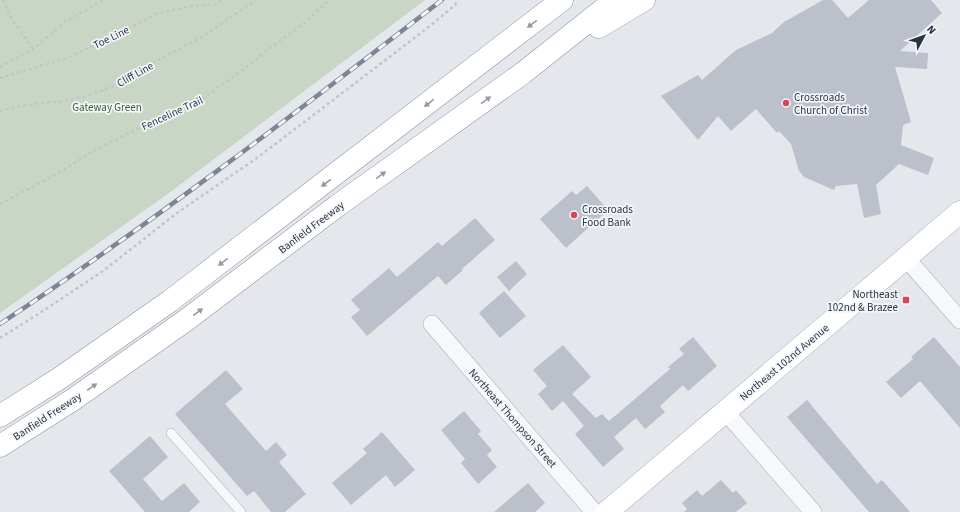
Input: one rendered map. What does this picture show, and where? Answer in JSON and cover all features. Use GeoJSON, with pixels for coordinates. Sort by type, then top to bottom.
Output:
{"type":"FeatureCollection","features":[{"type":"Feature","properties":{"kind":"main road"},"geometry":{"type":"LineString","coordinates":[[0,416],[60,378],[183,292],[562,0]]}},
{"type":"Feature","properties":{"kind":"main road","name":"Banfield Freeway"},"geometry":{"type":"LineString","coordinates":[[0,446],[74,399],[156,342],[241,280],[337,206],[523,73],[615,0]]}},
{"type":"Feature","properties":{"kind":"main road"},"geometry":{"type":"LineString","coordinates":[[523,73],[644,0]]}},
{"type":"Feature","properties":{"kind":"main road","name":"Northeast 102nd Avenue"},"geometry":{"type":"LineString","coordinates":[[607,512],[960,212]]}},
{"type":"Feature","properties":{"kind":"street"},"geometry":{"type":"LineString","coordinates":[[906,258],[960,320]]}},
{"type":"Feature","properties":{"kind":"street","name":"Northeast Thompson Street"},"geometry":{"type":"LineString","coordinates":[[432,324],[594,512]]}},
{"type":"Feature","properties":{"kind":"street"},"geometry":{"type":"LineString","coordinates":[[725,411],[813,512]]}},
{"type":"Feature","properties":{"kind":"lane"},"geometry":{"type":"LineString","coordinates":[[171,433],[235,510]]}},
{"type":"Feature","properties":{"kind":"path"},"geometry":{"type":"LineString","coordinates":[[3,0],[9,16],[33,49]]}},
{"type":"Feature","properties":{"kind":"path"},"geometry":{"type":"LineString","coordinates":[[0,67],[33,49],[66,21],[104,0]]}},
{"type":"Feature","properties":{"kind":"path","name":"Toe Line"},"geometry":{"type":"LineString","coordinates":[[0,78],[64,59],[113,37],[158,13],[192,6],[217,4],[222,0]]}},
{"type":"Feature","properties":{"kind":"path","name":"Cliff Line"},"geometry":{"type":"LineString","coordinates":[[0,111],[14,107],[64,101],[86,96],[115,86],[137,72],[200,38],[256,0]]}},
{"type":"Feature","properties":{"kind":"path","name":"Fenceline Trail"},"geometry":{"type":"LineString","coordinates":[[0,204],[55,175],[95,150],[141,127],[188,107],[206,96],[304,24],[330,0]]}},
{"type":"Feature","properties":{"kind":"path"},"geometry":{"type":"LineString","coordinates":[[0,338],[103,271],[177,213],[257,158],[430,26],[455,5],[458,0]]}},
{"type":"Feature","properties":{"kind":"green space","name":"Gateway Green"},"geometry":{"type":"Polygon","coordinates":[[[0,0],[425,0],[169,193],[0,313],[0,0]]]}},
{"type":"Feature","properties":{"kind":"building","name":"Crossroads Church of Christ"},"geometry":{"type":"Polygon","coordinates":[[[823,0],[832,0],[848,18],[869,0],[931,0],[942,13],[900,51],[928,53],[927,69],[895,67],[911,122],[903,125],[901,145],[934,158],[928,175],[899,164],[876,185],[881,214],[864,218],[857,184],[836,186],[834,190],[804,177],[799,171],[791,144],[779,131],[777,133],[756,109],[731,131],[718,116],[698,140],[661,96],[698,75],[702,80],[736,50],[772,33],[784,22],[823,0]]]}},
{"type":"Feature","properties":{"kind":"building","name":"Crossroads Food Bank"},"geometry":{"type":"Polygon","coordinates":[[[587,186],[608,210],[566,248],[540,219],[572,191],[576,195],[587,186]]]}},
{"type":"Feature","properties":{"kind":"building"},"geometry":{"type":"Polygon","coordinates":[[[475,218],[495,240],[446,285],[438,276],[367,336],[351,317],[360,310],[351,300],[389,268],[397,277],[438,242],[442,246],[475,218]]]}},
{"type":"Feature","properties":{"kind":"building"},"geometry":{"type":"Polygon","coordinates":[[[516,261],[527,274],[509,291],[497,277],[516,261]]]}},
{"type":"Feature","properties":{"kind":"building"},"geometry":{"type":"Polygon","coordinates":[[[504,291],[526,316],[500,338],[479,313],[504,291]]]}},
{"type":"Feature","properties":{"kind":"building"},"geometry":{"type":"Polygon","coordinates":[[[693,337],[717,366],[688,391],[683,385],[660,406],[665,412],[645,429],[636,418],[614,437],[624,449],[603,467],[575,434],[584,426],[563,401],[552,411],[538,394],[547,386],[533,370],[563,345],[591,377],[572,394],[596,418],[602,414],[609,421],[670,369],[668,367],[684,354],[679,349],[693,337]]]}},
{"type":"Feature","properties":{"kind":"building"},"geometry":{"type":"Polygon","coordinates":[[[934,337],[960,367],[960,428],[920,381],[901,398],[886,382],[913,359],[911,357],[934,337]]]}},
{"type":"Feature","properties":{"kind":"building"},"geometry":{"type":"Polygon","coordinates":[[[226,370],[243,389],[225,404],[266,451],[276,442],[287,455],[279,462],[306,494],[285,512],[271,512],[254,491],[247,496],[175,414],[226,370]]]}},
{"type":"Feature","properties":{"kind":"building"},"geometry":{"type":"Polygon","coordinates":[[[807,400],[877,484],[882,480],[910,512],[869,512],[787,417],[807,400]]]}},
{"type":"Feature","properties":{"kind":"building"},"geometry":{"type":"Polygon","coordinates":[[[464,411],[481,431],[478,434],[492,450],[487,455],[497,467],[478,484],[461,463],[465,459],[441,430],[464,411]]]}},
{"type":"Feature","properties":{"kind":"building"},"geometry":{"type":"Polygon","coordinates":[[[382,432],[415,470],[395,487],[386,475],[351,505],[332,483],[367,453],[363,449],[382,432]]]}},
{"type":"Feature","properties":{"kind":"building"},"geometry":{"type":"Polygon","coordinates":[[[150,436],[168,457],[143,479],[162,501],[184,483],[200,502],[189,512],[145,512],[109,471],[150,436]]]}},
{"type":"Feature","properties":{"kind":"building"},"geometry":{"type":"Polygon","coordinates":[[[721,480],[733,493],[736,490],[747,503],[736,512],[684,512],[687,509],[682,503],[697,490],[702,496],[721,480]]]}},
{"type":"Feature","properties":{"kind":"building"},"geometry":{"type":"Polygon","coordinates":[[[528,483],[545,503],[535,512],[494,512],[528,483]]]}},
{"type":"Feature","properties":{"kind":"railway"},"geometry":{"type":"LineString","coordinates":[[0,324],[113,247],[224,166],[442,0]]}},
{"type":"Feature","properties":{"kind":"place","name":"Crossroads Church of Christ"},"geometry":{"type":"Point","coordinates":[786,103]}},
{"type":"Feature","properties":{"kind":"place","name":"Crossroads Food Bank"},"geometry":{"type":"Point","coordinates":[574,215]}},
{"type":"Feature","properties":{"kind":"place","name":"Northeast 102nd & Brazee"},"geometry":{"type":"Point","coordinates":[906,300]}}]}
